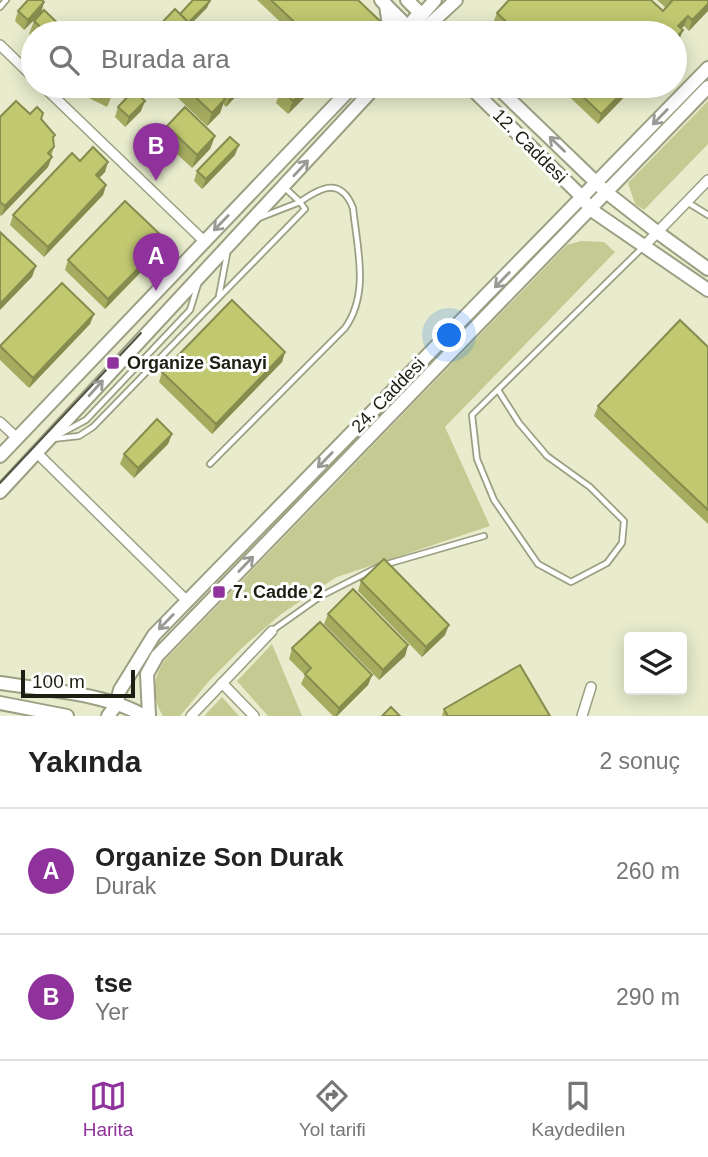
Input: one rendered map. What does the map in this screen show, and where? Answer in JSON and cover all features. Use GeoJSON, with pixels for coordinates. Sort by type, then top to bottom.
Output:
{"type":"FeatureCollection","features":[{"type":"Feature","properties":{"kind":"street"},"geometry":{"type":"LineString","coordinates":[[407,0],[425,21]]}},
{"type":"Feature","properties":{"kind":"street"},"geometry":{"type":"LineString","coordinates":[[429,21],[435,0]]}},
{"type":"Feature","properties":{"kind":"street"},"geometry":{"type":"LineString","coordinates":[[432,21],[456,0]]}},
{"type":"Feature","properties":{"kind":"street"},"geometry":{"type":"LineString","coordinates":[[383,2],[401,21]]}},
{"type":"Feature","properties":{"kind":"street"},"geometry":{"type":"LineString","coordinates":[[383,2],[387,21]]}},
{"type":"Feature","properties":{"kind":"street"},"geometry":{"type":"LineString","coordinates":[[0,45],[21,65]]}},
{"type":"Feature","properties":{"kind":"street","name":"24. Caddesi"},"geometry":{"type":"LineString","coordinates":[[687,89],[708,68]]}},
{"type":"Feature","properties":{"kind":"street","name":"24. Caddesi"},"geometry":{"type":"LineString","coordinates":[[146,716],[147,674],[157,656],[708,87]]}},
{"type":"Feature","properties":{"kind":"street"},"geometry":{"type":"LineString","coordinates":[[55,98],[204,241]]}},
{"type":"Feature","properties":{"kind":"street"},"geometry":{"type":"LineString","coordinates":[[0,456],[341,98]]}},
{"type":"Feature","properties":{"kind":"street"},"geometry":{"type":"LineString","coordinates":[[0,492],[365,98]]}},
{"type":"Feature","properties":{"kind":"street","name":"12. Caddesi"},"geometry":{"type":"LineString","coordinates":[[481,98],[582,197],[590,209]]}},
{"type":"Feature","properties":{"kind":"street","name":"12. Caddesi"},"geometry":{"type":"LineString","coordinates":[[508,98],[606,192],[708,269]]}},
{"type":"Feature","properties":{"kind":"street","name":"24. Caddesi"},"geometry":{"type":"LineString","coordinates":[[117,710],[120,690],[154,635],[679,98]]}},
{"type":"Feature","properties":{"kind":"street"},"geometry":{"type":"LineString","coordinates":[[645,245],[708,180]]}},
{"type":"Feature","properties":{"kind":"street"},"geometry":{"type":"LineString","coordinates":[[590,209],[708,290]]}},
{"type":"Feature","properties":{"kind":"street"},"geometry":{"type":"LineString","coordinates":[[0,422],[17,438]]}},
{"type":"Feature","properties":{"kind":"street"},"geometry":{"type":"LineString","coordinates":[[37,453],[187,601]]}},
{"type":"Feature","properties":{"kind":"street"},"geometry":{"type":"LineString","coordinates":[[191,716],[272,631]]}},
{"type":"Feature","properties":{"kind":"street"},"geometry":{"type":"LineString","coordinates":[[222,683],[254,716]]}},
{"type":"Feature","properties":{"kind":"street"},"geometry":{"type":"LineString","coordinates":[[0,684],[77,696],[117,710],[146,716]]}},
{"type":"Feature","properties":{"kind":"street"},"geometry":{"type":"LineString","coordinates":[[582,716],[591,687]]}},
{"type":"Feature","properties":{"kind":"street"},"geometry":{"type":"LineString","coordinates":[[0,703],[67,716]]}},
{"type":"Feature","properties":{"kind":"lane"},"geometry":{"type":"LineString","coordinates":[[0,7],[6,0]]}},
{"type":"Feature","properties":{"kind":"lane"},"geometry":{"type":"LineString","coordinates":[[50,439],[79,436],[93,427],[305,209],[284,187]]}},
{"type":"Feature","properties":{"kind":"lane"},"geometry":{"type":"LineString","coordinates":[[210,464],[345,328],[354,316],[361,286],[353,208],[348,196],[341,190],[330,187],[317,190],[300,202],[251,221]]}},
{"type":"Feature","properties":{"kind":"lane"},"geometry":{"type":"LineString","coordinates":[[687,202],[708,215]]}},
{"type":"Feature","properties":{"kind":"lane"},"geometry":{"type":"LineString","coordinates":[[219,297],[225,258],[232,241]]}},
{"type":"Feature","properties":{"kind":"lane"},"geometry":{"type":"LineString","coordinates":[[498,390],[519,423],[547,456],[590,487],[624,521],[622,543],[607,563],[571,582],[538,564],[494,500],[477,459],[472,415],[645,245]]}},
{"type":"Feature","properties":{"kind":"lane"},"geometry":{"type":"LineString","coordinates":[[272,631],[321,596],[380,566],[484,536]]}},
{"type":"Feature","properties":{"kind":"green space"},"geometry":{"type":"Polygon","coordinates":[[[708,101],[708,144],[644,210],[635,204],[628,183],[708,101]]]}},
{"type":"Feature","properties":{"kind":"green space"},"geometry":{"type":"Polygon","coordinates":[[[581,241],[604,242],[615,252],[445,427],[490,526],[337,577],[280,615],[244,646],[209,681],[180,716],[163,716],[155,688],[157,675],[164,661],[567,245],[581,241]]]}},
{"type":"Feature","properties":{"kind":"green space"},"geometry":{"type":"Polygon","coordinates":[[[272,644],[302,716],[268,716],[237,681],[272,644]]]}},
{"type":"Feature","properties":{"kind":"green space"},"geometry":{"type":"Polygon","coordinates":[[[222,697],[239,716],[204,716],[222,697]]]}},
{"type":"Feature","properties":{"kind":"building"},"geometry":{"type":"Polygon","coordinates":[[[28,0],[44,2],[28,20],[18,11],[28,0]]]}},
{"type":"Feature","properties":{"kind":"building"},"geometry":{"type":"Polygon","coordinates":[[[193,0],[210,1],[190,21],[180,14],[193,0]]]}},
{"type":"Feature","properties":{"kind":"building"},"geometry":{"type":"Polygon","coordinates":[[[271,0],[358,0],[380,21],[293,21],[271,0]]]}},
{"type":"Feature","properties":{"kind":"building"},"geometry":{"type":"Polygon","coordinates":[[[509,0],[651,0],[663,11],[671,0],[708,0],[708,4],[692,20],[688,16],[683,21],[505,21],[497,13],[509,0]]]}},
{"type":"Feature","properties":{"kind":"building"},"geometry":{"type":"Polygon","coordinates":[[[175,9],[187,21],[164,21],[175,9]]]}},
{"type":"Feature","properties":{"kind":"building"},"geometry":{"type":"Polygon","coordinates":[[[44,10],[55,21],[34,21],[44,10]]]}},
{"type":"Feature","properties":{"kind":"building"},"geometry":{"type":"Polygon","coordinates":[[[126,98],[142,98],[145,101],[129,117],[118,107],[126,98]]]}},
{"type":"Feature","properties":{"kind":"building"},"geometry":{"type":"Polygon","coordinates":[[[196,98],[225,99],[212,113],[196,98]]]}},
{"type":"Feature","properties":{"kind":"building"},"geometry":{"type":"Polygon","coordinates":[[[584,98],[617,98],[601,114],[584,98]]]}},
{"type":"Feature","properties":{"kind":"building"},"geometry":{"type":"Polygon","coordinates":[[[16,101],[30,114],[37,107],[43,113],[41,119],[55,135],[54,147],[48,153],[52,157],[5,206],[0,202],[0,117],[16,101]]]}},
{"type":"Feature","properties":{"kind":"building"},"geometry":{"type":"Polygon","coordinates":[[[185,107],[215,136],[197,155],[167,126],[185,107]]]}},
{"type":"Feature","properties":{"kind":"building"},"geometry":{"type":"Polygon","coordinates":[[[230,137],[239,145],[206,179],[197,171],[230,137]]]}},
{"type":"Feature","properties":{"kind":"building"},"geometry":{"type":"Polygon","coordinates":[[[93,147],[108,162],[96,175],[106,185],[48,247],[13,215],[72,153],[80,161],[93,147]]]}},
{"type":"Feature","properties":{"kind":"building"},"geometry":{"type":"Polygon","coordinates":[[[125,201],[166,240],[108,299],[68,260],[125,201]]]}},
{"type":"Feature","properties":{"kind":"building"},"geometry":{"type":"Polygon","coordinates":[[[0,232],[36,266],[0,304],[0,232]]]}},
{"type":"Feature","properties":{"kind":"building"},"geometry":{"type":"Polygon","coordinates":[[[62,283],[94,314],[33,378],[0,346],[62,283]]]}},
{"type":"Feature","properties":{"kind":"building"},"geometry":{"type":"Polygon","coordinates":[[[232,300],[285,352],[216,424],[162,372],[232,300]]]}},
{"type":"Feature","properties":{"kind":"building"},"geometry":{"type":"Polygon","coordinates":[[[680,320],[708,347],[708,510],[598,406],[680,320]]]}},
{"type":"Feature","properties":{"kind":"building"},"geometry":{"type":"Polygon","coordinates":[[[157,419],[172,434],[138,468],[124,454],[157,419]]]}},
{"type":"Feature","properties":{"kind":"building"},"geometry":{"type":"Polygon","coordinates":[[[384,559],[449,625],[426,647],[361,581],[384,559]]]}},
{"type":"Feature","properties":{"kind":"building"},"geometry":{"type":"Polygon","coordinates":[[[353,589],[408,645],[383,670],[328,614],[353,589]]]}},
{"type":"Feature","properties":{"kind":"building"},"geometry":{"type":"Polygon","coordinates":[[[320,622],[372,675],[339,708],[305,674],[311,668],[292,648],[320,622]]]}},
{"type":"Feature","properties":{"kind":"building"},"geometry":{"type":"Polygon","coordinates":[[[520,665],[550,716],[448,716],[444,709],[520,665]]]}},
{"type":"Feature","properties":{"kind":"building"},"geometry":{"type":"Polygon","coordinates":[[[391,707],[400,716],[382,716],[391,707]]]}},
{"type":"Feature","properties":{"kind":"tram line"},"geometry":{"type":"LineString","coordinates":[[0,483],[141,333]]}},
{"type":"Feature","properties":{"kind":"place","name":"tse"},"geometry":{"type":"Point","coordinates":[156,181]}},
{"type":"Feature","properties":{"kind":"place","name":"Organize Son Durak"},"geometry":{"type":"Point","coordinates":[156,291]}},
{"type":"Feature","properties":{"kind":"place","name":"Organize Sanayi"},"geometry":{"type":"Point","coordinates":[113,363]}},
{"type":"Feature","properties":{"kind":"place","name":"7. Cadde 2"},"geometry":{"type":"Point","coordinates":[219,592]}}]}
